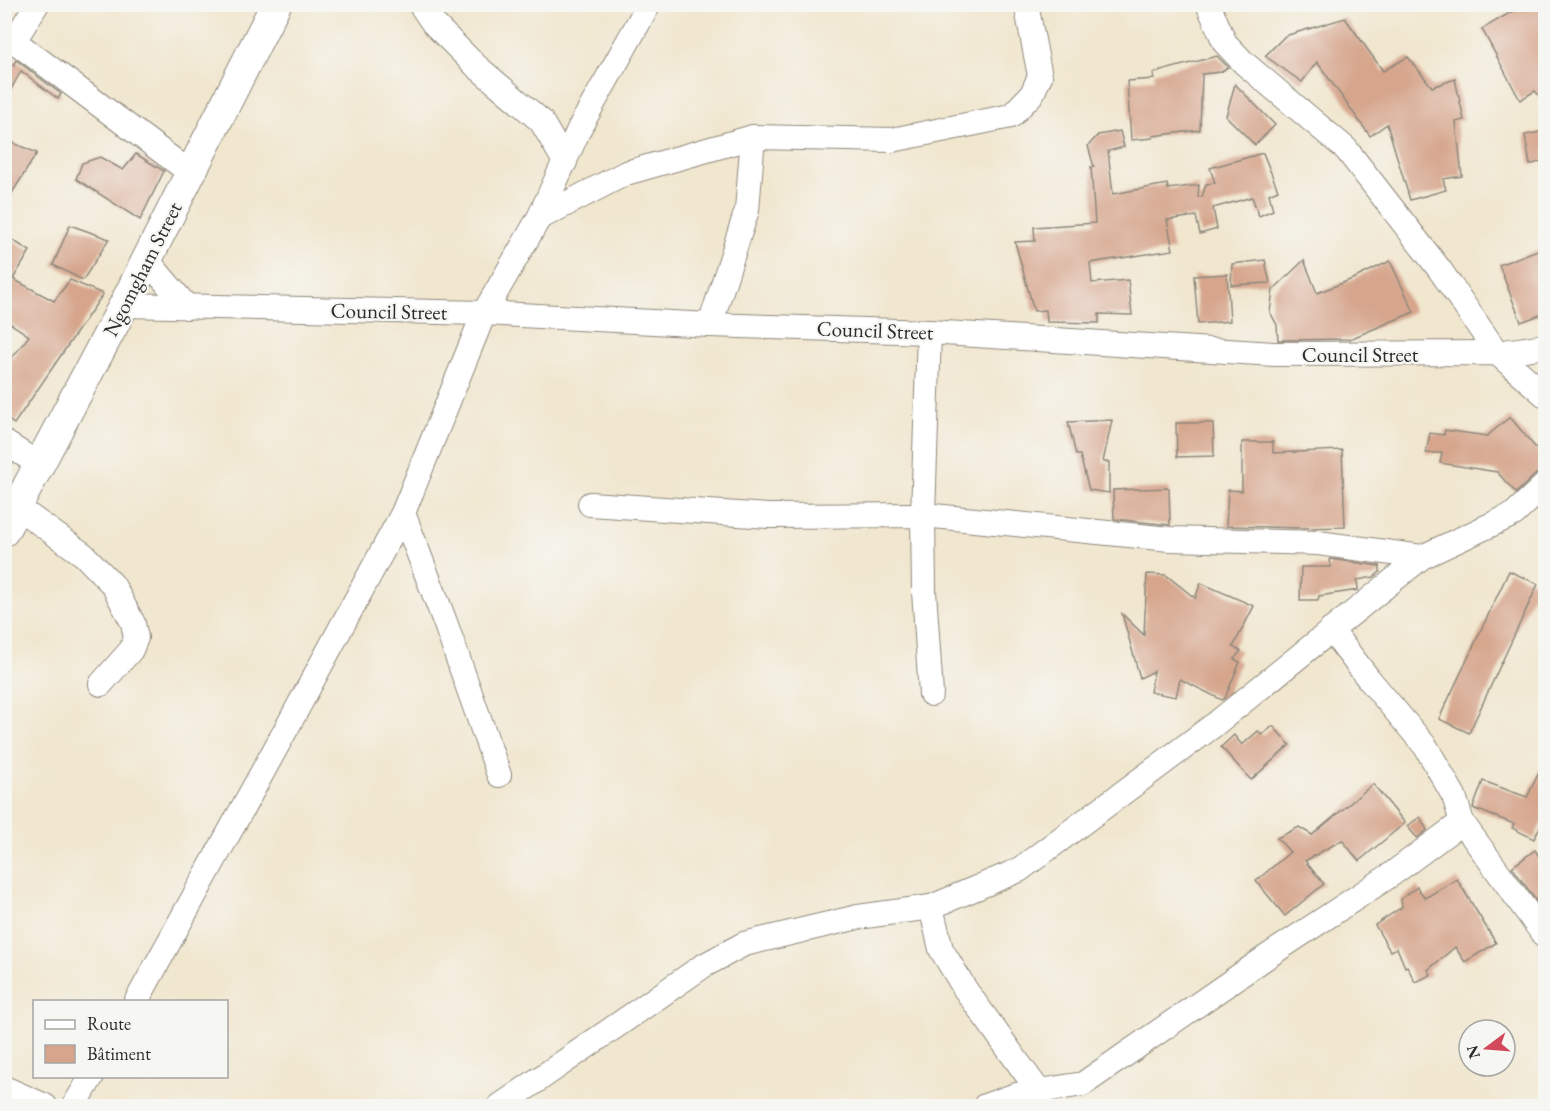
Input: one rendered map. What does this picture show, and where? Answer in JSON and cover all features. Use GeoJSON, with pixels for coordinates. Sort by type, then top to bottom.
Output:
{"type":"FeatureCollection","features":[{"type":"Feature","properties":{"kind":"main road","name":"Ngomgham Street"},"geometry":{"type":"LineString","coordinates":[[11,519],[192,174],[276,4]]}},
{"type":"Feature","properties":{"kind":"street"},"geometry":{"type":"LineString","coordinates":[[37,4],[9,40],[192,174]]}},
{"type":"Feature","properties":{"kind":"street"},"geometry":{"type":"LineString","coordinates":[[420,4],[433,23],[475,65],[541,120],[565,162]]}},
{"type":"Feature","properties":{"kind":"street"},"geometry":{"type":"LineString","coordinates":[[137,1000],[403,513],[484,313],[539,218],[580,127],[649,4]]}},
{"type":"Feature","properties":{"kind":"street"},"geometry":{"type":"LineString","coordinates":[[539,218],[626,173],[753,137],[892,140],[1011,116],[1032,94],[1040,76],[1026,4]]}},
{"type":"Feature","properties":{"kind":"street"},"geometry":{"type":"LineString","coordinates":[[1208,4],[1225,43],[1244,63],[1346,149],[1440,270],[1497,352],[1545,396]]}},
{"type":"Feature","properties":{"kind":"street"},"geometry":{"type":"LineString","coordinates":[[541,120],[580,127]]}},
{"type":"Feature","properties":{"kind":"street"},"geometry":{"type":"LineString","coordinates":[[710,325],[747,210],[753,137]]}},
{"type":"Feature","properties":{"kind":"street"},"geometry":{"type":"LineString","coordinates":[[147,260],[187,307]]}},
{"type":"Feature","properties":{"kind":"street","name":"Council Street"},"geometry":{"type":"LineString","coordinates":[[124,305],[484,313],[710,325],[929,332],[1274,354],[1497,352],[1545,346]]}},
{"type":"Feature","properties":{"kind":"street"},"geometry":{"type":"LineString","coordinates":[[929,332],[923,515],[924,591],[931,694]]}},
{"type":"Feature","properties":{"kind":"street"},"geometry":{"type":"LineString","coordinates":[[4,442],[40,465]]}},
{"type":"Feature","properties":{"kind":"street"},"geometry":{"type":"LineString","coordinates":[[500,1107],[703,966],[744,944],[858,917],[931,907],[1019,870],[1214,725],[1422,557],[1514,514],[1545,484]]}},
{"type":"Feature","properties":{"kind":"street"},"geometry":{"type":"LineString","coordinates":[[590,504],[768,516],[923,515],[1170,539],[1318,543],[1422,557]]}},
{"type":"Feature","properties":{"kind":"street"},"geometry":{"type":"LineString","coordinates":[[403,513],[445,622],[499,775]]}},
{"type":"Feature","properties":{"kind":"street"},"geometry":{"type":"LineString","coordinates":[[11,519],[84,555],[113,585],[133,623],[136,638],[131,650],[101,684]]}},
{"type":"Feature","properties":{"kind":"street"},"geometry":{"type":"LineString","coordinates":[[1332,630],[1368,678],[1426,747],[1454,796],[1462,822],[1545,938]]}},
{"type":"Feature","properties":{"kind":"street"},"geometry":{"type":"LineString","coordinates":[[985,1107],[1016,1095],[1083,1084],[1392,873],[1462,822]]}},
{"type":"Feature","properties":{"kind":"street"},"geometry":{"type":"LineString","coordinates":[[931,907],[941,949],[965,989],[1038,1090]]}},
{"type":"Feature","properties":{"kind":"street"},"geometry":{"type":"LineString","coordinates":[[74,1107],[91,1078]]}},
{"type":"Feature","properties":{"kind":"street"},"geometry":{"type":"LineString","coordinates":[[1074,1107],[1083,1084]]}},
{"type":"Feature","properties":{"kind":"street"},"geometry":{"type":"LineString","coordinates":[[4,1088],[45,1107]]}},
{"type":"Feature","properties":{"kind":"building"},"geometry":{"type":"Polygon","coordinates":[[[1525,4],[1545,4],[1545,102],[1535,91],[1520,100],[1482,29],[1525,4]]]}},
{"type":"Feature","properties":{"kind":"building"},"geometry":{"type":"Polygon","coordinates":[[[1345,18],[1383,71],[1408,57],[1432,87],[1455,79],[1464,120],[1456,122],[1462,176],[1443,179],[1446,190],[1410,200],[1387,124],[1370,136],[1317,62],[1302,82],[1265,56],[1285,36],[1345,18]]]}},
{"type":"Feature","properties":{"kind":"building"},"geometry":{"type":"Polygon","coordinates":[[[1217,56],[1228,67],[1221,72],[1202,74],[1200,130],[1131,140],[1127,81],[1154,79],[1153,73],[1217,56]]]}},
{"type":"Feature","properties":{"kind":"building"},"geometry":{"type":"Polygon","coordinates":[[[16,60],[61,94],[58,99],[21,71],[4,102],[4,63],[15,66],[13,65],[16,60]]]}},
{"type":"Feature","properties":{"kind":"building"},"geometry":{"type":"Polygon","coordinates":[[[1235,84],[1275,125],[1255,145],[1226,116],[1235,84]]]}},
{"type":"Feature","properties":{"kind":"building"},"geometry":{"type":"Polygon","coordinates":[[[1120,131],[1124,147],[1108,151],[1113,194],[1167,184],[1168,189],[1199,185],[1198,197],[1202,197],[1206,184],[1215,183],[1210,168],[1263,153],[1278,190],[1269,194],[1273,210],[1259,216],[1252,197],[1213,208],[1217,229],[1200,234],[1196,216],[1167,220],[1173,250],[1090,263],[1092,283],[1128,280],[1132,315],[1099,314],[1099,323],[1047,322],[1046,310],[1034,311],[1015,242],[1035,241],[1034,227],[1095,223],[1091,167],[1094,167],[1088,146],[1098,135],[1120,131]]]}},
{"type":"Feature","properties":{"kind":"building"},"geometry":{"type":"Polygon","coordinates":[[[1545,131],[1545,160],[1530,165],[1525,135],[1545,131]]]}},
{"type":"Feature","properties":{"kind":"building"},"geometry":{"type":"Polygon","coordinates":[[[4,139],[37,153],[4,206],[4,139]]]}},
{"type":"Feature","properties":{"kind":"building"},"geometry":{"type":"Polygon","coordinates":[[[136,154],[164,171],[140,220],[76,179],[82,163],[100,157],[123,170],[136,154]]]}},
{"type":"Feature","properties":{"kind":"building"},"geometry":{"type":"Polygon","coordinates":[[[70,225],[109,239],[83,280],[53,265],[70,225]]]}},
{"type":"Feature","properties":{"kind":"building"},"geometry":{"type":"Polygon","coordinates":[[[4,235],[30,251],[13,279],[54,301],[70,280],[103,294],[14,424],[4,417],[4,368],[29,336],[4,319],[4,235]]]}},
{"type":"Feature","properties":{"kind":"building"},"geometry":{"type":"Polygon","coordinates":[[[1545,247],[1545,313],[1521,322],[1499,265],[1545,247]]]}},
{"type":"Feature","properties":{"kind":"building"},"geometry":{"type":"Polygon","coordinates":[[[1265,260],[1270,283],[1231,285],[1232,264],[1265,260]]]}},
{"type":"Feature","properties":{"kind":"building"},"geometry":{"type":"Polygon","coordinates":[[[1304,260],[1317,293],[1390,261],[1414,312],[1350,339],[1278,340],[1277,325],[1270,312],[1273,290],[1304,260]]]}},
{"type":"Feature","properties":{"kind":"building"},"geometry":{"type":"Polygon","coordinates":[[[1227,274],[1230,321],[1198,324],[1194,276],[1227,274]]]}},
{"type":"Feature","properties":{"kind":"building"},"geometry":{"type":"Polygon","coordinates":[[[1510,417],[1545,459],[1545,470],[1536,474],[1516,493],[1497,472],[1440,463],[1442,453],[1426,453],[1430,433],[1444,435],[1445,430],[1487,436],[1510,417]]]}},
{"type":"Feature","properties":{"kind":"building"},"geometry":{"type":"Polygon","coordinates":[[[1112,420],[1103,462],[1109,462],[1109,493],[1089,490],[1080,455],[1076,455],[1068,422],[1112,420]]]}},
{"type":"Feature","properties":{"kind":"building"},"geometry":{"type":"Polygon","coordinates":[[[1176,423],[1213,423],[1214,456],[1177,457],[1176,423]]]}},
{"type":"Feature","properties":{"kind":"building"},"geometry":{"type":"Polygon","coordinates":[[[1242,442],[1273,442],[1273,453],[1342,450],[1345,527],[1226,526],[1228,490],[1242,491],[1242,442]]]}},
{"type":"Feature","properties":{"kind":"building"},"geometry":{"type":"Polygon","coordinates":[[[1169,488],[1170,525],[1114,519],[1113,490],[1169,488]]]}},
{"type":"Feature","properties":{"kind":"building"},"geometry":{"type":"Polygon","coordinates":[[[1330,559],[1380,566],[1380,572],[1374,577],[1357,580],[1358,590],[1319,596],[1318,600],[1300,600],[1301,567],[1331,567],[1330,559]]]}},
{"type":"Feature","properties":{"kind":"building"},"geometry":{"type":"Polygon","coordinates":[[[1509,571],[1538,584],[1469,733],[1439,719],[1509,571]]]}},
{"type":"Feature","properties":{"kind":"building"},"geometry":{"type":"Polygon","coordinates":[[[1147,574],[1166,575],[1195,598],[1201,583],[1254,606],[1233,647],[1241,651],[1234,659],[1240,662],[1225,698],[1222,700],[1180,679],[1176,697],[1150,692],[1154,671],[1140,678],[1122,614],[1144,635],[1147,574]]]}},
{"type":"Feature","properties":{"kind":"building"},"geometry":{"type":"Polygon","coordinates":[[[1273,726],[1290,745],[1251,780],[1221,747],[1234,735],[1242,745],[1258,731],[1262,735],[1273,726]]]}},
{"type":"Feature","properties":{"kind":"building"},"geometry":{"type":"Polygon","coordinates":[[[1545,760],[1545,816],[1534,839],[1512,828],[1514,824],[1473,808],[1483,781],[1527,797],[1545,760]]]}},
{"type":"Feature","properties":{"kind":"building"},"geometry":{"type":"Polygon","coordinates":[[[1373,784],[1405,823],[1359,861],[1342,840],[1305,861],[1324,884],[1285,916],[1256,881],[1290,852],[1277,838],[1299,827],[1312,835],[1373,784]]]}},
{"type":"Feature","properties":{"kind":"building"},"geometry":{"type":"Polygon","coordinates":[[[1420,817],[1427,830],[1417,838],[1407,826],[1420,817]]]}},
{"type":"Feature","properties":{"kind":"building"},"geometry":{"type":"Polygon","coordinates":[[[1535,850],[1545,866],[1545,913],[1512,867],[1535,850]]]}},
{"type":"Feature","properties":{"kind":"building"},"geometry":{"type":"Polygon","coordinates":[[[1457,879],[1496,943],[1465,962],[1455,947],[1428,970],[1431,975],[1415,982],[1407,966],[1405,967],[1397,948],[1390,951],[1375,925],[1402,907],[1401,899],[1417,887],[1425,898],[1457,879]]]}}]}
